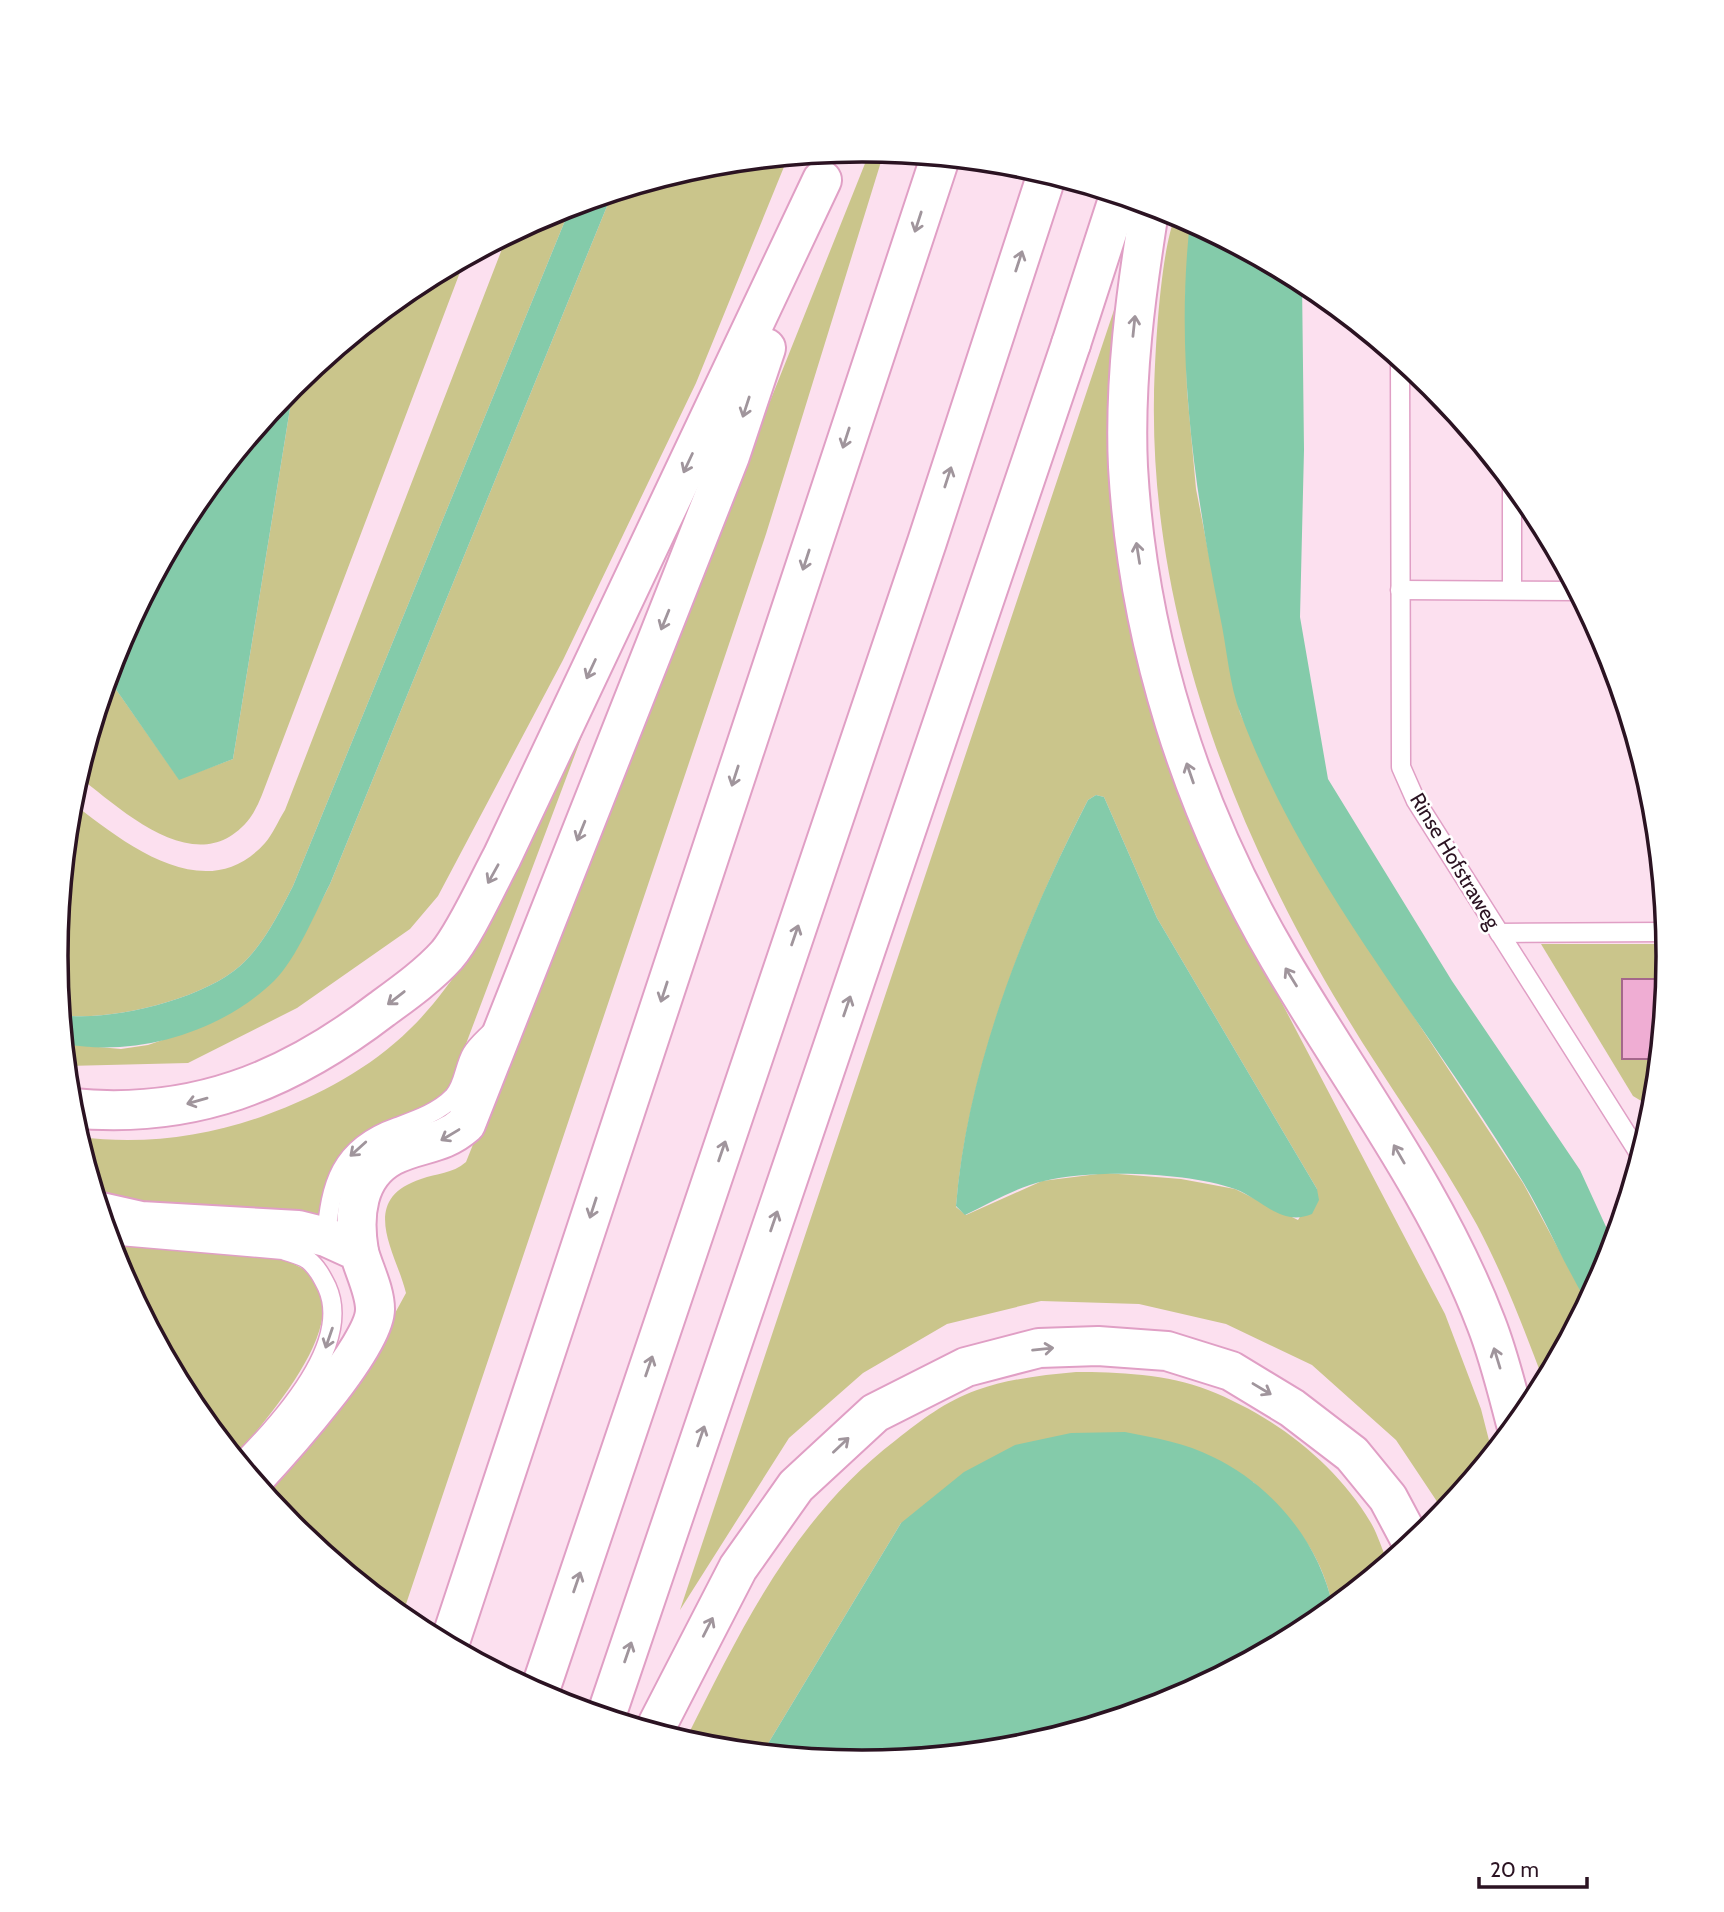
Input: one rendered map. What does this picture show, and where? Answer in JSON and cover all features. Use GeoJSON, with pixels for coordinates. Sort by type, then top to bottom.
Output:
{"type":"FeatureCollection","features":[{"type":"Feature","properties":{"kind":"main road"},"geometry":{"type":"LineString","coordinates":[[335,1254],[356,1211],[362,1188],[373,1171],[392,1156],[451,1137],[466,1124],[730,456],[826,166]]}},
{"type":"Feature","properties":{"kind":"main road"},"geometry":{"type":"LineString","coordinates":[[83,1108],[175,1107],[260,1083],[334,1046],[448,954],[502,857],[826,166]]}},
{"type":"Feature","properties":{"kind":"main road"},"geometry":{"type":"LineString","coordinates":[[452,1635],[937,166]]}},
{"type":"Feature","properties":{"kind":"main road"},"geometry":{"type":"LineString","coordinates":[[543,1682],[923,555],[1044,184]]}},
{"type":"Feature","properties":{"kind":"main road"},"geometry":{"type":"LineString","coordinates":[[609,1708],[1116,204]]}},
{"type":"Feature","properties":{"kind":"main road"},"geometry":{"type":"LineString","coordinates":[[1148,216],[1133,328],[1128,465],[1146,604],[1174,727],[1194,784],[1246,898],[1279,958],[1401,1156],[1461,1266],[1487,1324],[1512,1411]]}},
{"type":"Feature","properties":{"kind":"main road"},"geometry":{"type":"LineString","coordinates":[[111,1214],[141,1221],[298,1230],[335,1254],[372,1294],[374,1320],[341,1377],[260,1472]]}},
{"type":"Feature","properties":{"kind":"main road"},"geometry":{"type":"LineString","coordinates":[[658,1723],[738,1568],[796,1486],[875,1413],[966,1367],[1039,1348],[1098,1346],[1167,1351],[1231,1371],[1292,1408],[1352,1454],[1388,1498],[1406,1533]]}},
{"type":"Feature","properties":{"kind":"lane","name":"Rinse Hofstraweg"},"geometry":{"type":"LineString","coordinates":[[1401,374],[1401,766],[1416,801],[1633,1144]]}},
{"type":"Feature","properties":{"kind":"lane"},"geometry":{"type":"LineString","coordinates":[[1512,501],[1512,590]]}},
{"type":"Feature","properties":{"kind":"lane"},"geometry":{"type":"LineString","coordinates":[[1400,590],[1566,591]]}},
{"type":"Feature","properties":{"kind":"lane"},"geometry":{"type":"LineString","coordinates":[[1499,933],[1655,932]]}},
{"type":"Feature","properties":{"kind":"lane"},"geometry":{"type":"LineString","coordinates":[[120,1236],[283,1250],[308,1260],[335,1254],[331,1296],[334,1315],[328,1341],[297,1397],[246,1456]]}},
{"type":"Feature","properties":{"kind":"shaded area"},"geometry":{"type":"Polygon","coordinates":[[[866,162],[881,163],[766,534],[406,1605],[339,1553],[271,1485],[364,1370],[406,1293],[386,1228],[385,1213],[390,1200],[402,1188],[455,1169],[466,1162],[866,162]]]}},
{"type":"Feature","properties":{"kind":"shaded area"},"geometry":{"type":"Polygon","coordinates":[[[784,166],[696,383],[563,660],[438,896],[410,929],[297,1008],[188,1063],[76,1066],[74,1045],[121,1049],[148,1045],[203,1026],[248,1001],[304,935],[330,884],[608,204],[707,178],[784,166]]]}},
{"type":"Feature","properties":{"kind":"shaded area"},"geometry":{"type":"Polygon","coordinates":[[[608,204],[330,884],[290,960],[274,981],[252,999],[229,1015],[203,1027],[176,1037],[120,1047],[74,1045],[71,1015],[105,1015],[155,1006],[203,989],[224,978],[240,966],[256,948],[270,929],[293,886],[565,220],[608,204]]]}},
{"type":"Feature","properties":{"kind":"shaded area"},"geometry":{"type":"Polygon","coordinates":[[[565,220],[293,886],[270,929],[240,966],[203,989],[155,1006],[130,1011],[105,1015],[71,1015],[68,956],[70,904],[82,810],[139,850],[165,862],[191,870],[217,870],[242,862],[265,843],[285,810],[502,249],[565,220]]]}},
{"type":"Feature","properties":{"kind":"shaded area"},"geometry":{"type":"Polygon","coordinates":[[[1172,226],[1189,233],[1185,303],[1187,390],[1196,489],[1240,713],[1285,808],[1325,881],[1523,1183],[1581,1291],[1539,1369],[1505,1283],[1477,1225],[1343,1011],[1303,941],[1266,868],[1233,793],[1205,716],[1183,637],[1166,557],[1156,477],[1154,396],[1157,329],[1162,277],[1172,226]]]}},
{"type":"Feature","properties":{"kind":"shaded area"},"geometry":{"type":"Polygon","coordinates":[[[1189,233],[1259,269],[1302,295],[1304,450],[1300,617],[1328,779],[1452,981],[1580,1170],[1607,1229],[1581,1291],[1523,1182],[1487,1124],[1371,954],[1299,838],[1268,778],[1241,715],[1231,679],[1195,469],[1186,371],[1186,272],[1189,233]]]}},
{"type":"Feature","properties":{"kind":"shaded area"},"geometry":{"type":"Polygon","coordinates":[[[460,272],[264,789],[250,818],[230,837],[208,844],[185,843],[138,822],[88,784],[115,688],[179,779],[233,759],[290,406],[339,359],[379,326],[460,272]]]}},
{"type":"Feature","properties":{"kind":"shaded area"},"geometry":{"type":"Polygon","coordinates":[[[1114,310],[1109,444],[1231,906],[1445,1314],[1481,1409],[1489,1442],[1437,1502],[1396,1440],[1312,1365],[1226,1324],[1139,1304],[1041,1301],[947,1324],[863,1373],[789,1438],[680,1610],[1114,310]],[[1096,795],[1088,800],[1043,895],[1022,946],[986,1050],[962,1155],[956,1207],[966,1215],[1042,1181],[1106,1173],[1181,1179],[1235,1189],[1298,1220],[1317,1189],[1157,918],[1104,797],[1096,795]]]}},
{"type":"Feature","properties":{"kind":"shaded area"},"geometry":{"type":"Polygon","coordinates":[[[290,406],[233,759],[179,780],[115,688],[150,605],[202,515],[232,473],[290,406]]]}},
{"type":"Feature","properties":{"kind":"shaded area"},"geometry":{"type":"Polygon","coordinates":[[[585,728],[446,1097],[374,1129],[326,1186],[317,1224],[108,1203],[90,1138],[127,1140],[174,1137],[243,1123],[286,1107],[343,1080],[395,1043],[437,999],[462,965],[486,927],[585,728]]]}},
{"type":"Feature","properties":{"kind":"shaded area"},"geometry":{"type":"Polygon","coordinates":[[[1096,795],[1104,797],[1157,918],[1317,1189],[1319,1200],[1312,1214],[1291,1217],[1281,1214],[1245,1193],[1215,1183],[1140,1174],[1088,1175],[1044,1181],[1014,1191],[965,1215],[956,1206],[972,1101],[1002,997],[1042,896],[1088,800],[1096,795]]]}},
{"type":"Feature","properties":{"kind":"shaded area"},"geometry":{"type":"Polygon","coordinates":[[[1541,944],[1656,944],[1649,1060],[1642,1101],[1633,1096],[1541,944]]]}},
{"type":"Feature","properties":{"kind":"shaded area"},"geometry":{"type":"Polygon","coordinates":[[[123,1245],[277,1258],[308,1273],[322,1295],[322,1322],[311,1352],[272,1411],[241,1450],[202,1397],[175,1353],[150,1307],[123,1245]]]}},
{"type":"Feature","properties":{"kind":"shaded area"},"geometry":{"type":"Polygon","coordinates":[[[1076,1372],[1160,1377],[1193,1385],[1232,1400],[1300,1443],[1339,1480],[1371,1523],[1385,1553],[1330,1596],[1321,1569],[1304,1538],[1253,1482],[901,1523],[768,1744],[690,1730],[773,1577],[828,1504],[860,1471],[896,1440],[944,1406],[989,1386],[1076,1372]]]}},
{"type":"Feature","properties":{"kind":"shaded area"},"geometry":{"type":"Polygon","coordinates":[[[1125,1432],[1192,1448],[1235,1469],[1274,1500],[1290,1518],[1317,1560],[1330,1597],[1259,1643],[1213,1668],[1117,1708],[1067,1723],[966,1743],[914,1748],[862,1750],[768,1744],[901,1523],[964,1472],[1015,1445],[1071,1433],[1125,1432]]]}},
{"type":"Feature","properties":{"kind":"building"},"geometry":{"type":"Polygon","coordinates":[[[1622,979],[1655,979],[1649,1059],[1622,1059],[1622,979]]]}}]}
